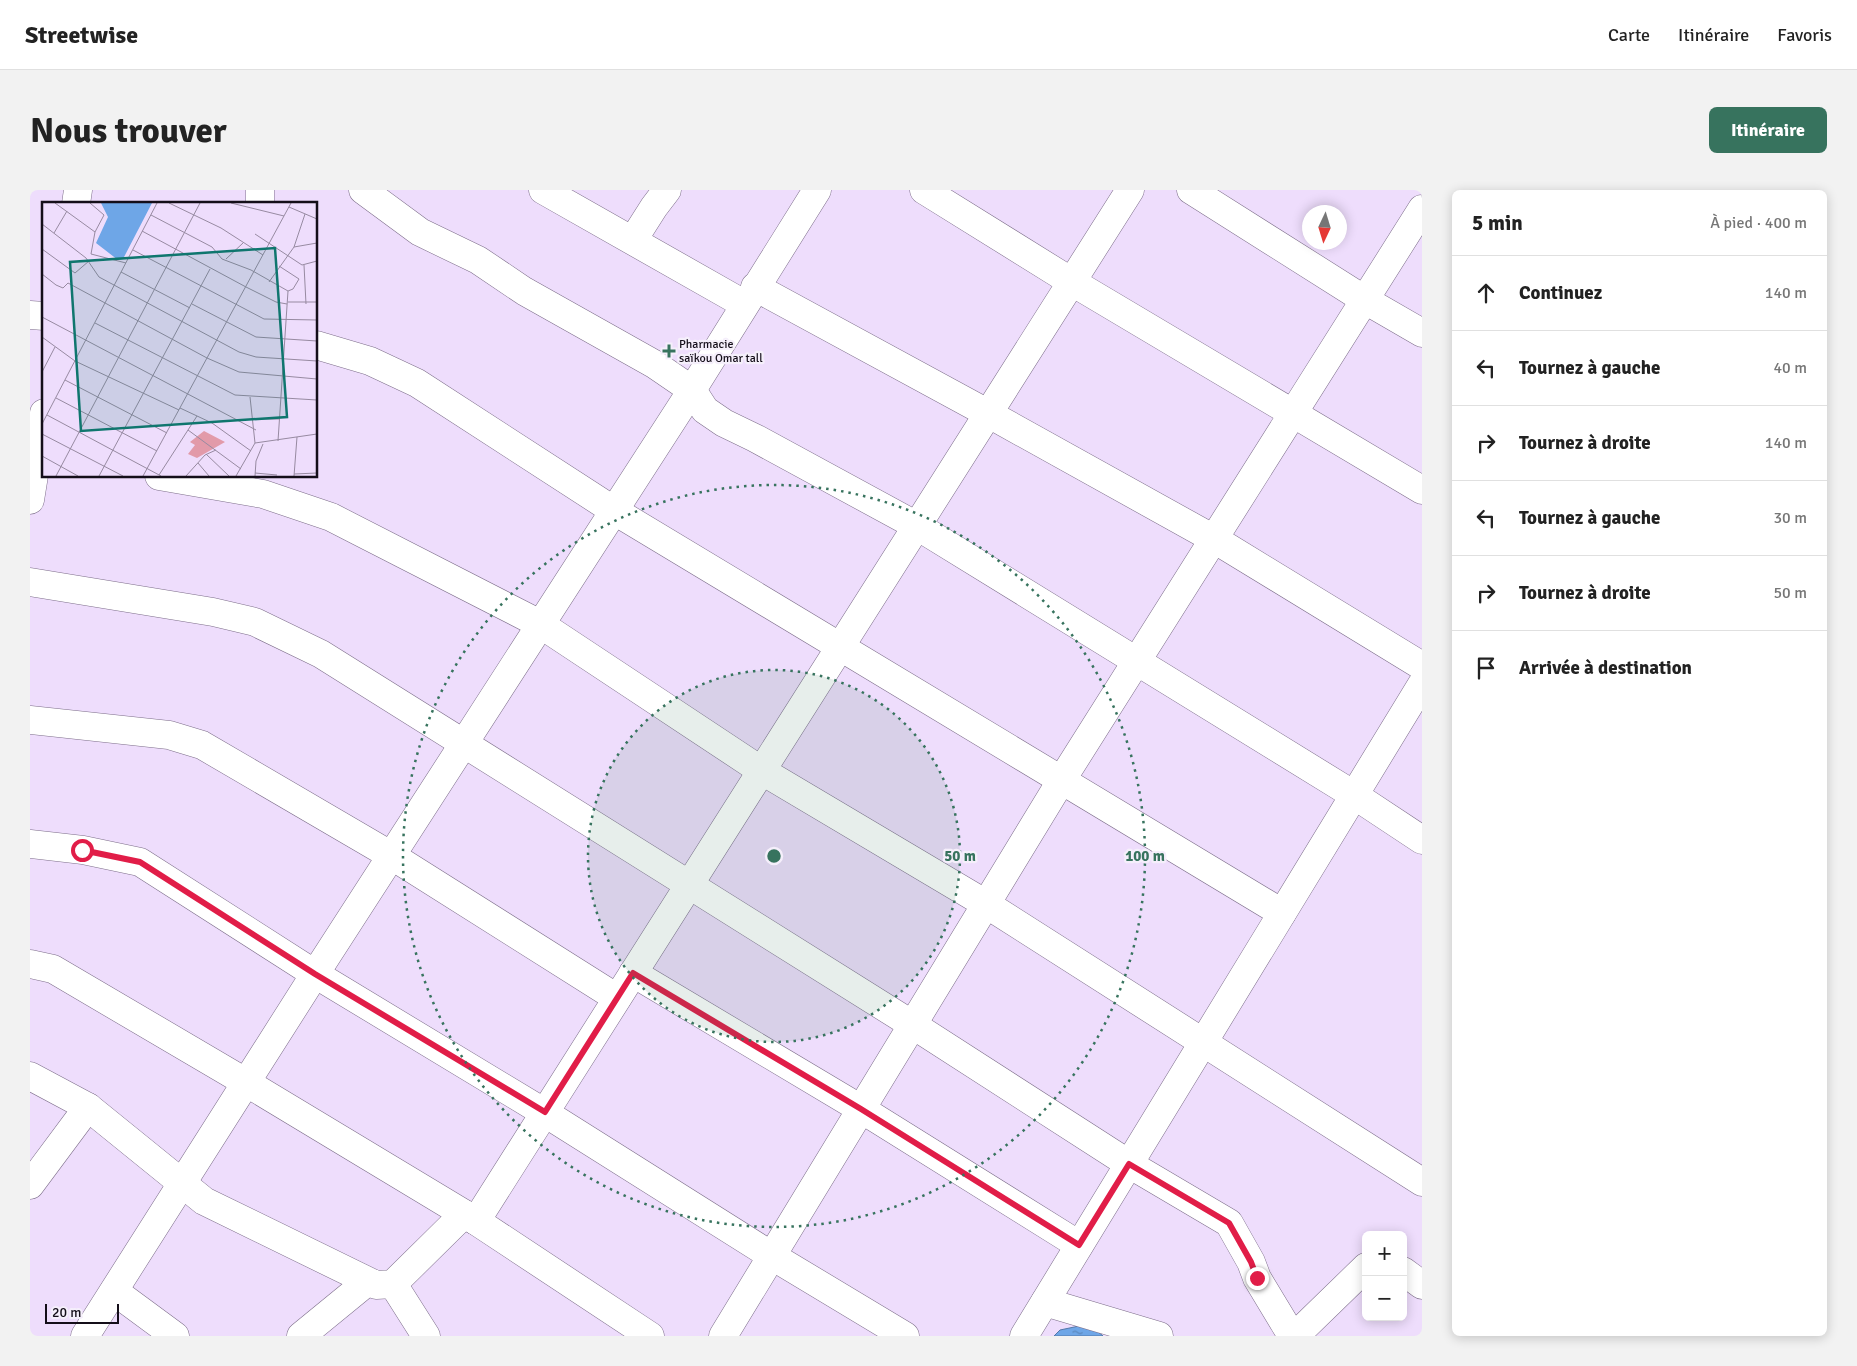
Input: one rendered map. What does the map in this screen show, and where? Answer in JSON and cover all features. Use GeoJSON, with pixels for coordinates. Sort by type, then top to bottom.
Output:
{"type":"FeatureCollection","features":[{"type":"Feature","properties":{"kind":"street"},"geometry":{"type":"LineString","coordinates":[[363,190],[420,232],[478,260],[524,290],[654,364],[692,390],[705,410],[724,423],[917,526],[1354,795],[1422,840]]}},
{"type":"Feature","properties":{"kind":"street"},"geometry":{"type":"LineString","coordinates":[[544,190],[633,240],[988,414],[1214,539],[1422,666]]}},
{"type":"Feature","properties":{"kind":"street"},"geometry":{"type":"LineString","coordinates":[[633,240],[654,206],[667,190]]}},
{"type":"Feature","properties":{"kind":"street"},"geometry":{"type":"LineString","coordinates":[[85,1336],[315,974],[692,390],[817,190]]}},
{"type":"Feature","properties":{"kind":"street"},"geometry":{"type":"LineString","coordinates":[[924,190],[1072,282],[1422,490]]}},
{"type":"Feature","properties":{"kind":"street"},"geometry":{"type":"LineString","coordinates":[[301,1336],[380,1283],[470,1218],[545,1112],[1130,190]]}},
{"type":"Feature","properties":{"kind":"street"},"geometry":{"type":"LineString","coordinates":[[1191,190],[1365,300],[1422,333]]}},
{"type":"Feature","properties":{"kind":"street"},"geometry":{"type":"LineString","coordinates":[[723,1336],[1062,781],[1422,209]]}},
{"type":"Feature","properties":{"kind":"street"},"geometry":{"type":"LineString","coordinates":[[318,346],[370,361],[417,383],[613,510],[1282,913]]}},
{"type":"Feature","properties":{"kind":"street"},"geometry":{"type":"LineString","coordinates":[[30,500],[42,425]]}},
{"type":"Feature","properties":{"kind":"street"},"geometry":{"type":"LineString","coordinates":[[171,478],[263,494],[331,517],[540,624],[762,771],[986,904],[1422,1182]]}},
{"type":"Feature","properties":{"kind":"street"},"geometry":{"type":"LineString","coordinates":[[30,582],[213,612],[255,622],[321,654],[913,1025],[1129,1164],[1229,1223],[1251,1262],[1257,1278],[1293,1336],[1362,1271]]}},
{"type":"Feature","properties":{"kind":"street"},"geometry":{"type":"LineString","coordinates":[[1024,1336],[1422,684]]}},
{"type":"Feature","properties":{"kind":"street"},"geometry":{"type":"LineString","coordinates":[[30,720],[169,734],[202,745],[392,856],[617,998]]}},
{"type":"Feature","properties":{"kind":"street"},"geometry":{"type":"LineString","coordinates":[[30,844],[82,850],[140,862],[315,974],[545,1112],[772,1256],[905,1336]]}},
{"type":"Feature","properties":{"kind":"street"},"geometry":{"type":"LineString","coordinates":[[30,964],[53,970],[247,1083],[470,1218],[650,1336]]}},
{"type":"Feature","properties":{"kind":"street"},"geometry":{"type":"LineString","coordinates":[[633,973],[861,1109],[1079,1245]]}},
{"type":"Feature","properties":{"kind":"street"},"geometry":{"type":"LineString","coordinates":[[30,1076],[88,1107],[204,1201],[380,1283],[426,1336]]}},
{"type":"Feature","properties":{"kind":"street"},"geometry":{"type":"LineString","coordinates":[[30,1185],[88,1107]]}},
{"type":"Feature","properties":{"kind":"street"},"geometry":{"type":"LineString","coordinates":[[1407,1273],[1422,1285]]}},
{"type":"Feature","properties":{"kind":"street"},"geometry":{"type":"LineString","coordinates":[[114,1291],[175,1336]]}},
{"type":"Feature","properties":{"kind":"street"},"geometry":{"type":"LineString","coordinates":[[1045,1302],[1159,1336]]}},
{"type":"Feature","properties":{"kind":"water"},"geometry":{"type":"Polygon","coordinates":[[[1079,1326],[1096,1330],[1103,1336],[1054,1336],[1060,1330],[1079,1326]]]}},
{"type":"Feature","properties":{"kind":"place","name":"Pharmacie saïkou Omar tall"},"geometry":{"type":"Point","coordinates":[669,351]}},
{"type":"Feature","properties":{"kind":"route"},"geometry":{"type":"LineString","coordinates":[[82,850],[140,862],[315,974],[545,1112],[633,973],[861,1109],[1079,1245],[1129,1164],[1229,1223],[1251,1262],[1257,1278]]}}]}
